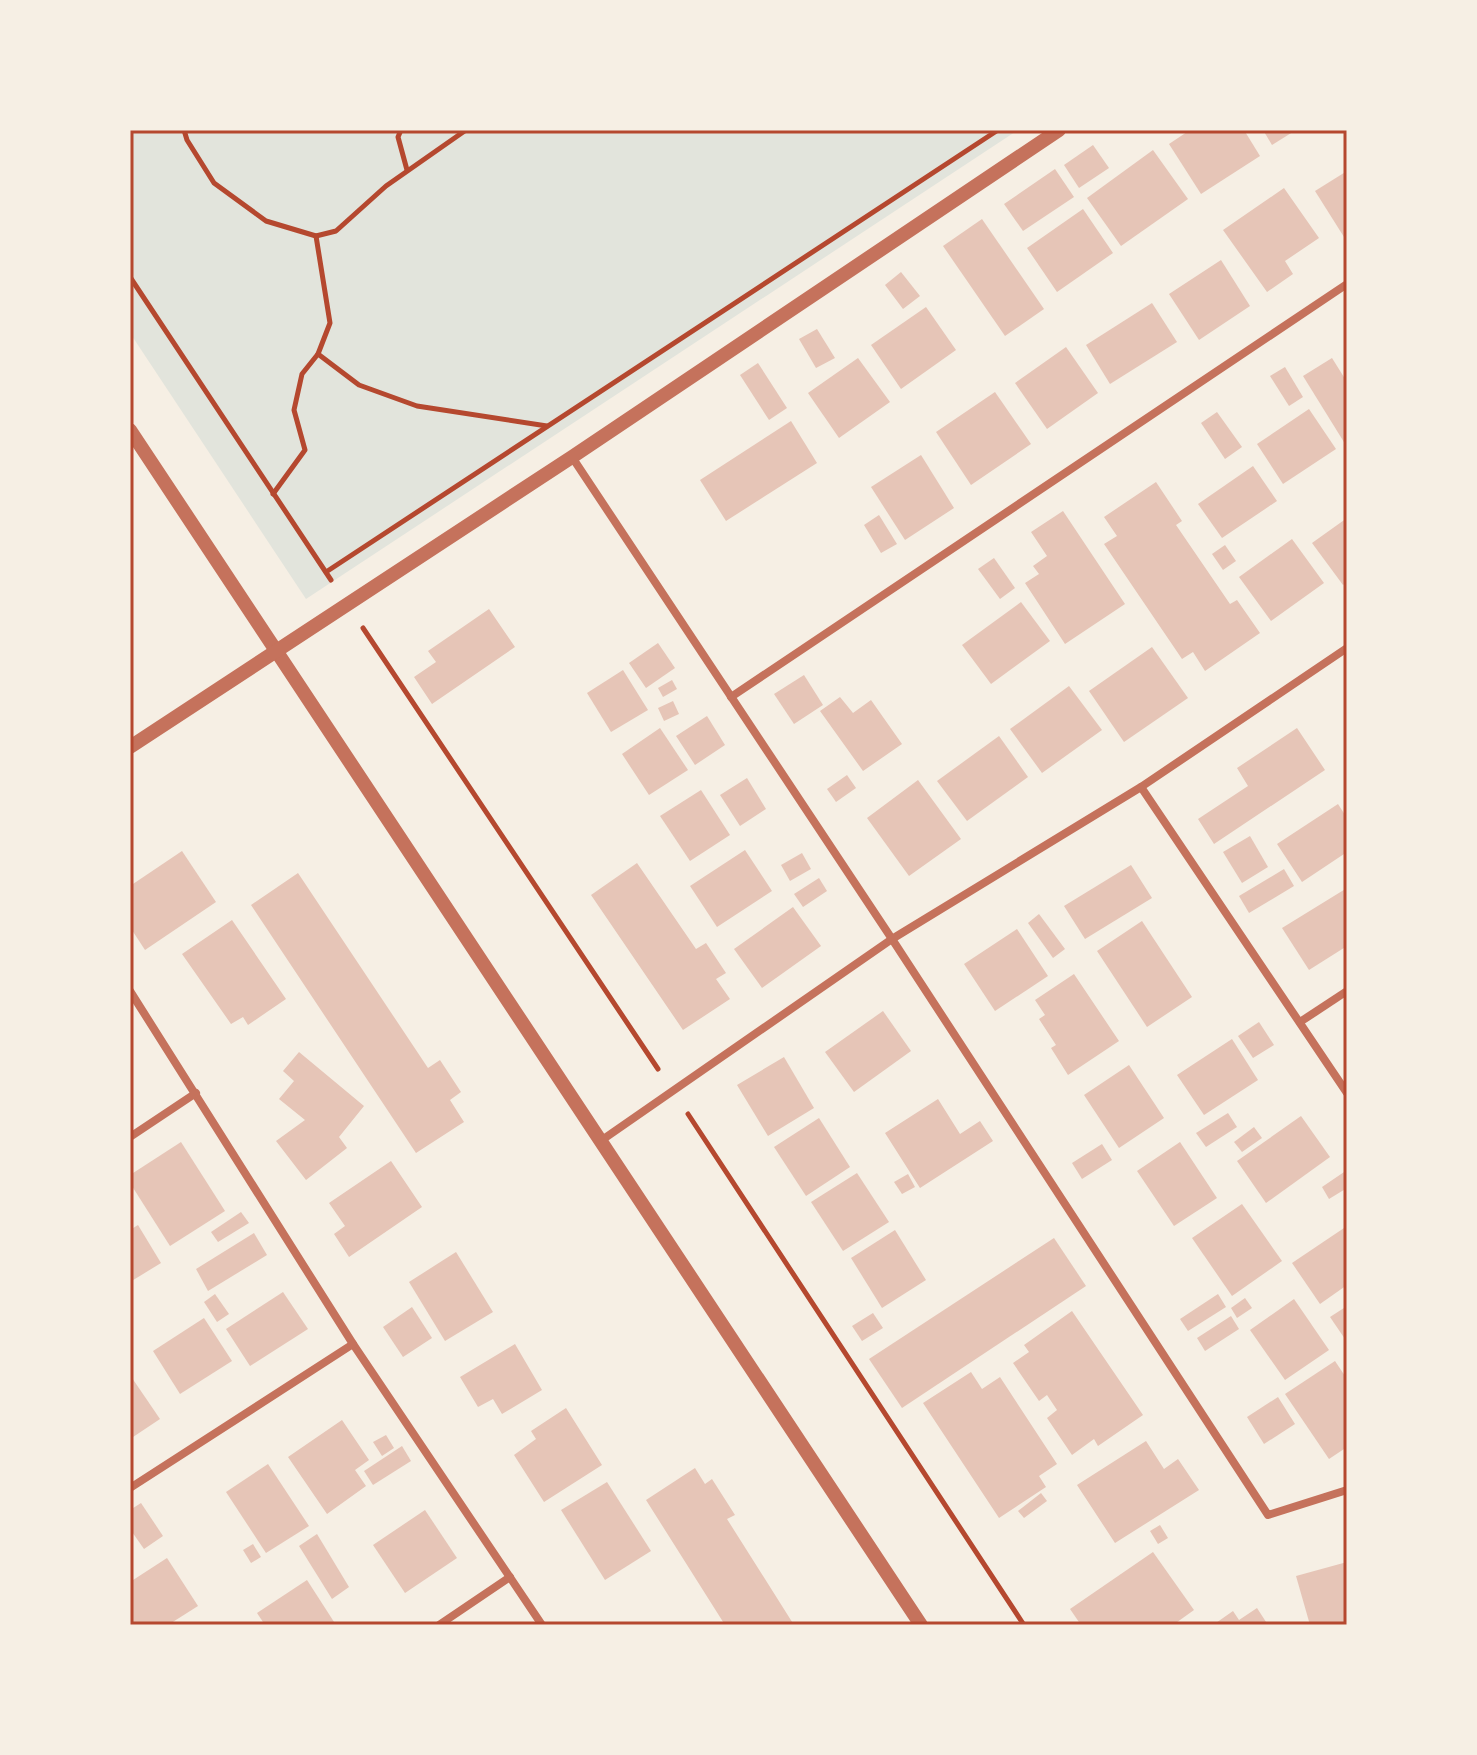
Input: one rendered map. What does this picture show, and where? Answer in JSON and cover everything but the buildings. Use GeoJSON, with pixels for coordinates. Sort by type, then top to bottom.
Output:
{"type":"FeatureCollection","features":[{"type":"Feature","properties":{"kind":"street"},"geometry":{"type":"LineString","coordinates":[[130,747],[572,457],[1059,130]]}},
{"type":"Feature","properties":{"kind":"street"},"geometry":{"type":"LineString","coordinates":[[731,697],[1347,284]]}},
{"type":"Feature","properties":{"kind":"street"},"geometry":{"type":"LineString","coordinates":[[130,430],[921,1625]]}},
{"type":"Feature","properties":{"kind":"street"},"geometry":{"type":"LineString","coordinates":[[572,457],[892,939],[1268,1515],[1347,1490]]}},
{"type":"Feature","properties":{"kind":"street"},"geometry":{"type":"LineString","coordinates":[[602,1140],[892,939],[1141,787],[1347,648]]}},
{"type":"Feature","properties":{"kind":"street"},"geometry":{"type":"LineString","coordinates":[[1141,787],[1347,1093]]}},
{"type":"Feature","properties":{"kind":"street"},"geometry":{"type":"LineString","coordinates":[[130,991],[353,1344],[542,1625]]}},
{"type":"Feature","properties":{"kind":"street"},"geometry":{"type":"LineString","coordinates":[[1300,1022],[1347,991]]}},
{"type":"Feature","properties":{"kind":"street"},"geometry":{"type":"LineString","coordinates":[[130,1137],[196,1093]]}},
{"type":"Feature","properties":{"kind":"street"},"geometry":{"type":"LineString","coordinates":[[130,1488],[353,1344]]}},
{"type":"Feature","properties":{"kind":"street"},"geometry":{"type":"LineString","coordinates":[[439,1625],[510,1577]]}},
{"type":"Feature","properties":{"kind":"path"},"geometry":{"type":"LineString","coordinates":[[184,130],[214,183],[266,221],[316,236],[336,231],[386,186],[466,130]]}},
{"type":"Feature","properties":{"kind":"path"},"geometry":{"type":"LineString","coordinates":[[401,130],[398,137],[407,170]]}},
{"type":"Feature","properties":{"kind":"path"},"geometry":{"type":"LineString","coordinates":[[326,572],[998,130]]}},
{"type":"Feature","properties":{"kind":"path"},"geometry":{"type":"LineString","coordinates":[[273,494],[305,450],[294,410],[302,374],[318,354],[330,323],[316,236]]}},
{"type":"Feature","properties":{"kind":"path"},"geometry":{"type":"LineString","coordinates":[[130,277],[1024,1625]]}},
{"type":"Feature","properties":{"kind":"path"},"geometry":{"type":"LineString","coordinates":[[318,354],[359,385],[417,406],[548,426]]}},
{"type":"Feature","properties":{"kind":"shaded area"},"geometry":{"type":"Polygon","coordinates":[[[130,130],[1018,130],[306,599],[130,333],[130,130]]]}}]}
